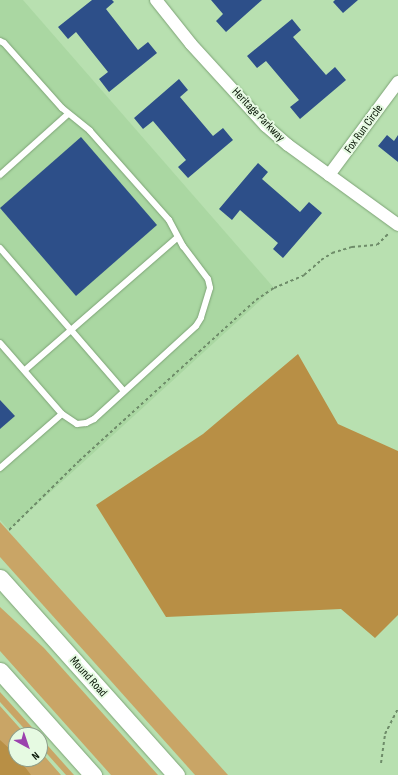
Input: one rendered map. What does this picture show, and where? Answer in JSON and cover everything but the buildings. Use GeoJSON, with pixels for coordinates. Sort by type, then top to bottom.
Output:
{"type":"FeatureCollection","features":[{"type":"Feature","properties":{"kind":"main road","name":"Mound Road"},"geometry":{"type":"LineString","coordinates":[[0,578],[176,775]]}},
{"type":"Feature","properties":{"kind":"main road"},"geometry":{"type":"LineString","coordinates":[[0,671],[93,775]]}},
{"type":"Feature","properties":{"kind":"street","name":"Heritage Parkway"},"geometry":{"type":"LineString","coordinates":[[156,0],[191,44],[266,126],[288,145],[397,224]]}},
{"type":"Feature","properties":{"kind":"street","name":"Fox Run Circle"},"geometry":{"type":"LineString","coordinates":[[329,175],[398,82]]}},
{"type":"Feature","properties":{"kind":"lane"},"geometry":{"type":"LineString","coordinates":[[0,41],[4,43],[68,114],[83,124],[90,131],[169,220],[177,238],[208,279],[210,288],[209,296],[201,318],[196,326],[94,419],[86,423],[77,424],[62,414],[0,343]]}},
{"type":"Feature","properties":{"kind":"lane"},"geometry":{"type":"LineString","coordinates":[[0,175],[68,114]]}},
{"type":"Feature","properties":{"kind":"lane"},"geometry":{"type":"LineString","coordinates":[[25,370],[70,329],[177,238]]}},
{"type":"Feature","properties":{"kind":"lane"},"geometry":{"type":"LineString","coordinates":[[0,248],[124,391]]}},
{"type":"Feature","properties":{"kind":"lane"},"geometry":{"type":"LineString","coordinates":[[0,468],[62,414]]}},
{"type":"Feature","properties":{"kind":"path"},"geometry":{"type":"LineString","coordinates":[[9,530],[79,461],[256,300],[274,288],[304,275],[321,260],[332,253],[352,247],[377,245],[383,241],[397,224]]}},
{"type":"Feature","properties":{"kind":"path"},"geometry":{"type":"LineString","coordinates":[[381,763],[385,734],[398,708]]}},
{"type":"Feature","properties":{"kind":"shaded area"},"geometry":{"type":"Polygon","coordinates":[[[0,0],[23,0],[274,288],[9,530],[0,520],[0,0]]]}},
{"type":"Feature","properties":{"kind":"shaded area"},"geometry":{"type":"Polygon","coordinates":[[[298,354],[338,424],[398,451],[398,615],[375,638],[341,609],[166,617],[96,505],[203,434],[298,354]]]}},
{"type":"Feature","properties":{"kind":"shaded area"},"geometry":{"type":"Polygon","coordinates":[[[0,522],[228,775],[195,775],[0,557],[0,522]]]}},
{"type":"Feature","properties":{"kind":"shaded area"},"geometry":{"type":"Polygon","coordinates":[[[0,607],[44,648],[158,775],[111,775],[0,651],[0,607]]]}},
{"type":"Feature","properties":{"kind":"shaded area"},"geometry":{"type":"Polygon","coordinates":[[[0,692],[32,727],[23,727],[0,702],[0,692]]]}},
{"type":"Feature","properties":{"kind":"shaded area"},"geometry":{"type":"Polygon","coordinates":[[[0,706],[19,727],[8,727],[8,767],[48,767],[48,760],[61,775],[0,775],[0,706]]]}},
{"type":"Feature","properties":{"kind":"shaded area"},"geometry":{"type":"Polygon","coordinates":[[[0,740],[8,748],[8,767],[25,767],[31,775],[0,775],[0,740]]]}},
{"type":"Feature","properties":{"kind":"shaded area"},"geometry":{"type":"Polygon","coordinates":[[[48,746],[74,775],[66,775],[48,755],[48,746]]]}}]}
